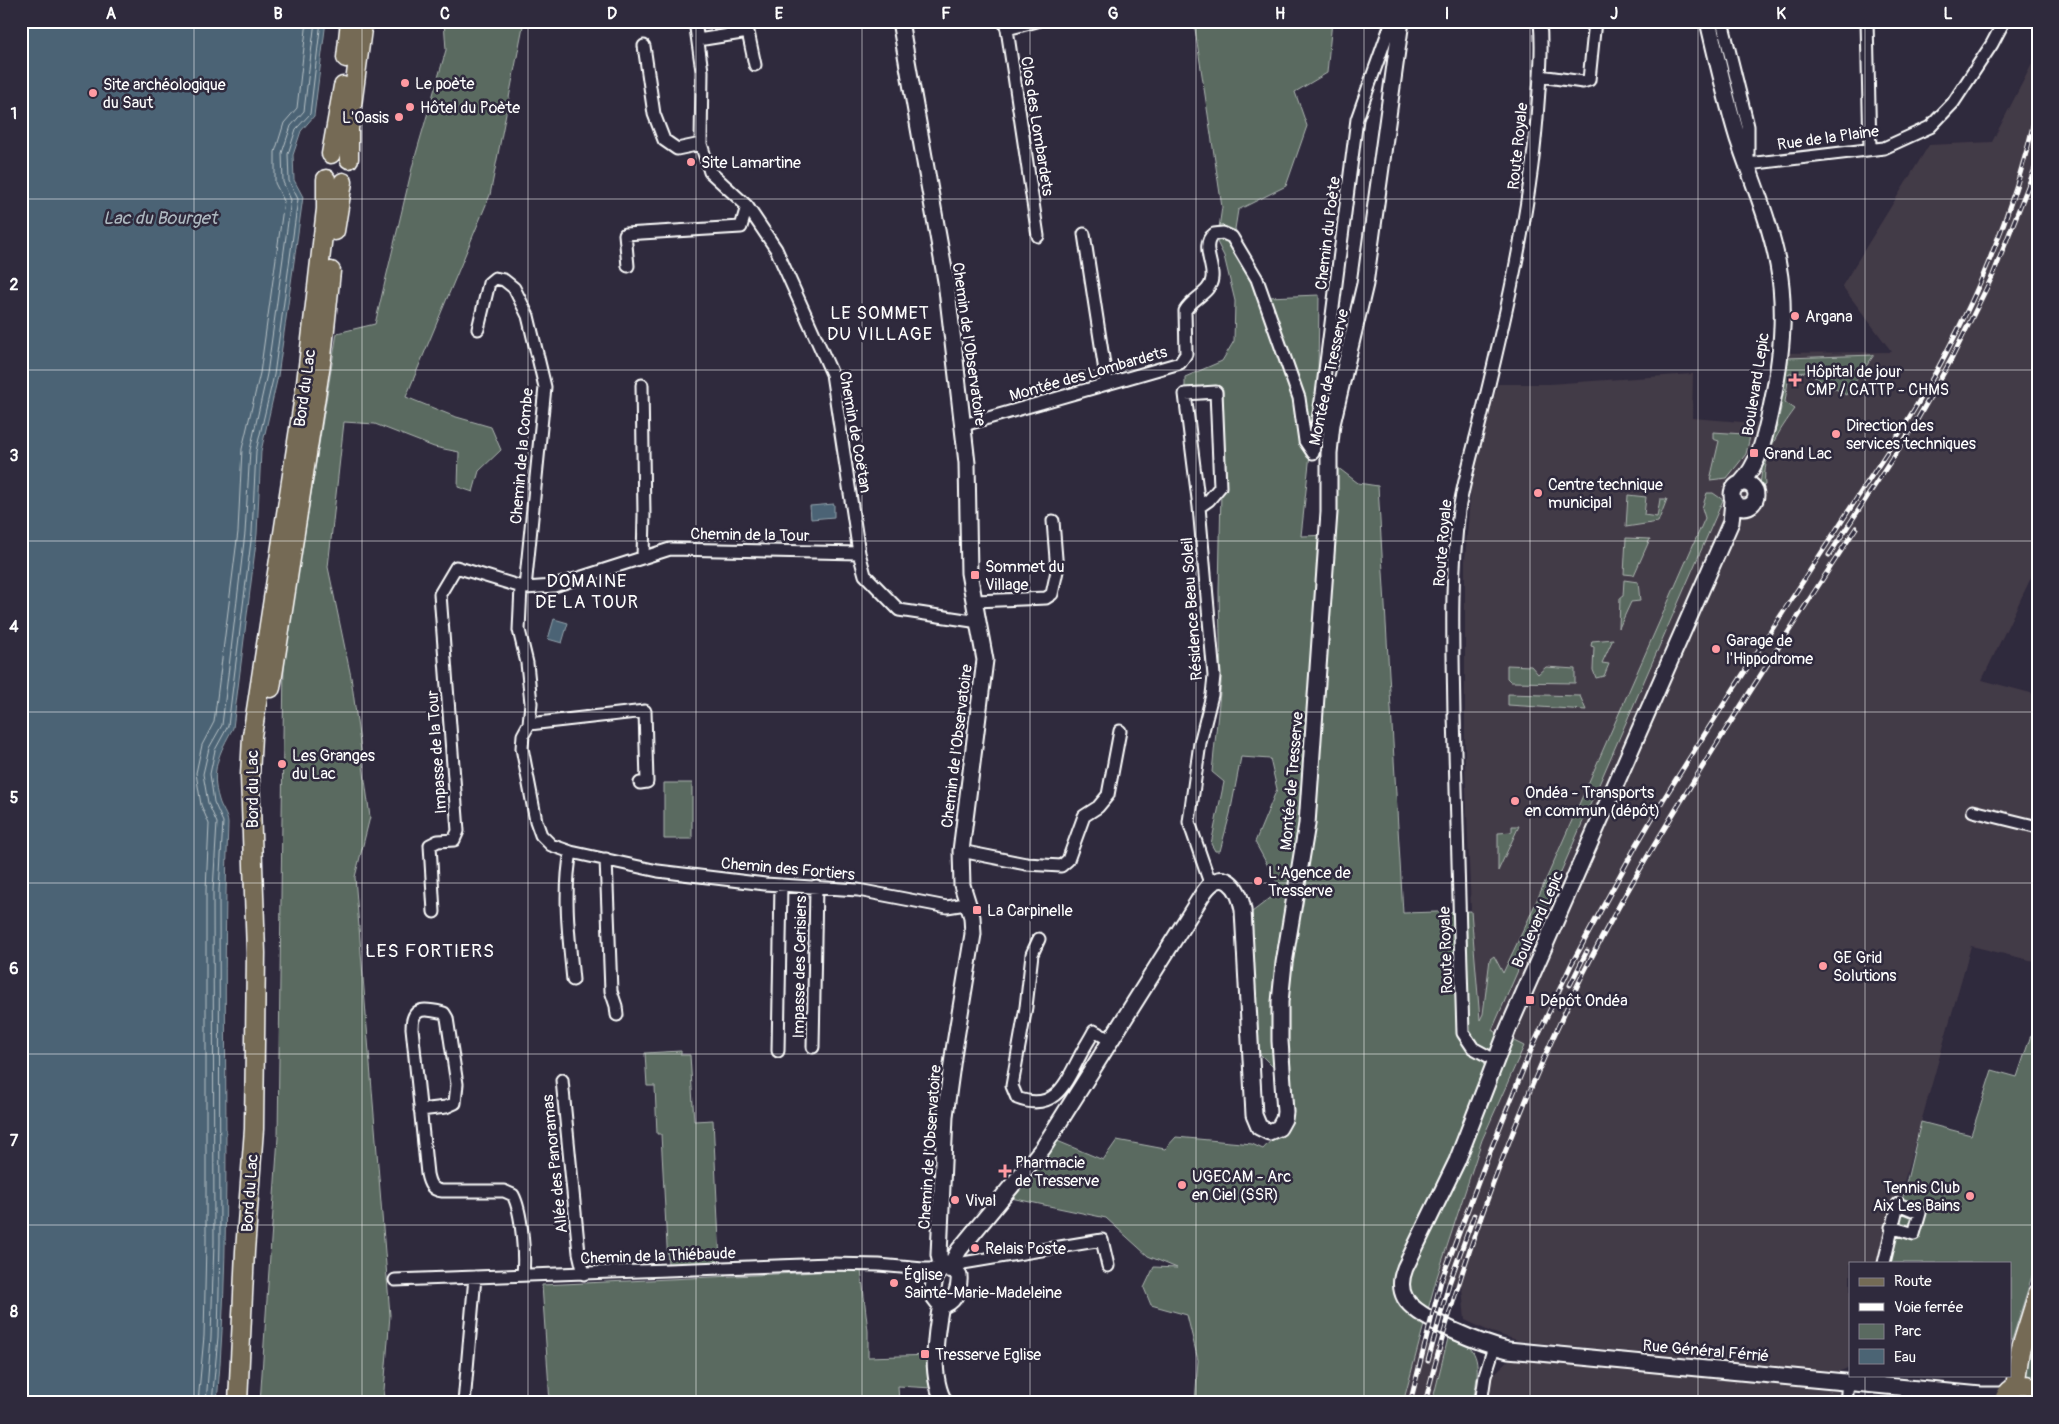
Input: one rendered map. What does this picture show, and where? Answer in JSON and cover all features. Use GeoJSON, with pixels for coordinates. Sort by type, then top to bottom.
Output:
{"type":"FeatureCollection","features":[{"type":"Feature","properties":{"kind":"main road"},"geometry":{"type":"LineString","coordinates":[[350,21],[341,99],[331,154],[322,165],[326,179],[334,184],[348,179],[352,170],[349,159],[349,129],[363,21]]}},
{"type":"Feature","properties":{"kind":"main road"},"geometry":{"type":"LineString","coordinates":[[331,154],[341,154],[349,159]]}},
{"type":"Feature","properties":{"kind":"main road","name":"Bord du Lac"},"geometry":{"type":"LineString","coordinates":[[249,1403],[265,1129],[266,921],[261,776],[262,707],[306,383],[326,209],[326,179]]}},
{"type":"Feature","properties":{"kind":"main road","name":"Bord du Lac"},"geometry":{"type":"LineString","coordinates":[[238,1403],[245,1252],[254,1130],[256,954],[250,776],[321,366],[335,229],[343,182]]}},
{"type":"Feature","properties":{"kind":"main road"},"geometry":{"type":"LineString","coordinates":[[2012,1374],[2038,1293]]}},
{"type":"Feature","properties":{"kind":"main road"},"geometry":{"type":"LineString","coordinates":[[2004,1397],[2011,1376]]}},
{"type":"Feature","properties":{"kind":"main road"},"geometry":{"type":"LineString","coordinates":[[2004,1397],[2029,1385],[2038,1390]]}},
{"type":"Feature","properties":{"kind":"street","name":"Chemin de Coëtan"},"geometry":{"type":"LineString","coordinates":[[695,21],[702,71],[701,144],[710,172],[747,206],[776,249],[832,374],[859,553],[865,575],[899,610],[979,622]]}},
{"type":"Feature","properties":{"kind":"street"},"geometry":{"type":"LineString","coordinates":[[1006,25],[1037,21]]}},
{"type":"Feature","properties":{"kind":"street","name":"Chemin du Poète"},"geometry":{"type":"LineString","coordinates":[[1313,453],[1357,119],[1392,21]]}},
{"type":"Feature","properties":{"kind":"street","name":"Montée de Tresserve"},"geometry":{"type":"LineString","coordinates":[[1210,883],[1219,880],[1229,881],[1240,894],[1243,910],[1254,1116],[1259,1127],[1264,1131],[1275,1131],[1282,1125],[1285,1112],[1280,1042],[1280,1002],[1284,963],[1307,824],[1332,424],[1365,284],[1402,21]]}},
{"type":"Feature","properties":{"kind":"street","name":"Route Royale"},"geometry":{"type":"LineString","coordinates":[[1495,1060],[1473,1048],[1463,1033],[1455,745],[1454,571],[1456,542],[1466,475],[1522,241],[1534,151],[1540,76],[1540,21]]}},
{"type":"Feature","properties":{"kind":"street"},"geometry":{"type":"LineString","coordinates":[[1540,76],[1583,82],[1589,80],[1595,21]]}},
{"type":"Feature","properties":{"kind":"street","name":"Boulevard Lepic"},"geometry":{"type":"LineString","coordinates":[[1708,21],[1731,116],[1772,239],[1780,272],[1782,301],[1781,346],[1777,377],[1766,433],[1747,487]]}},
{"type":"Feature","properties":{"kind":"street","name":"Boulevard Lepic"},"geometry":{"type":"LineString","coordinates":[[1722,21],[1748,126],[1748,164]]}},
{"type":"Feature","properties":{"kind":"street"},"geometry":{"type":"LineString","coordinates":[[1867,21],[1870,150]]}},
{"type":"Feature","properties":{"kind":"street","name":"Rue de la Plaine"},"geometry":{"type":"LineString","coordinates":[[1748,164],[1884,148],[1930,128],[1953,103],[1992,44],[2004,21]]}},
{"type":"Feature","properties":{"kind":"street","name":"Chemin de l'Observatoire"},"geometry":{"type":"LineString","coordinates":[[903,22],[946,281],[967,463],[968,562],[984,646],[984,677],[961,851],[962,885],[966,904],[972,917],[973,934],[954,1050],[944,1133],[939,1256],[941,1270]]}},
{"type":"Feature","properties":{"kind":"street","name":"Clos des Lombardets"},"geometry":{"type":"LineString","coordinates":[[1006,25],[1038,236]]}},
{"type":"Feature","properties":{"kind":"street"},"geometry":{"type":"LineString","coordinates":[[698,40],[747,26],[755,66]]}},
{"type":"Feature","properties":{"kind":"street"},"geometry":{"type":"LineString","coordinates":[[644,46],[654,114],[664,140],[677,149],[701,144]]}},
{"type":"Feature","properties":{"kind":"street"},"geometry":{"type":"LineString","coordinates":[[628,266],[625,234],[741,227],[747,206]]}},
{"type":"Feature","properties":{"kind":"street"},"geometry":{"type":"LineString","coordinates":[[1084,234],[1108,384]]}},
{"type":"Feature","properties":{"kind":"street","name":"Montée des Lombardets"},"geometry":{"type":"LineString","coordinates":[[964,425],[1171,367],[1183,359],[1186,354],[1185,311],[1212,283],[1213,276],[1208,240],[1214,234],[1228,234],[1239,247],[1259,285],[1299,398],[1305,441],[1313,453]]}},
{"type":"Feature","properties":{"kind":"street","name":"Chemin de la Combe"},"geometry":{"type":"LineString","coordinates":[[478,330],[490,284],[495,278],[504,280],[514,288],[528,316],[545,387],[523,588]]}},
{"type":"Feature","properties":{"kind":"street"},"geometry":{"type":"LineString","coordinates":[[1313,453],[1319,452],[1322,447],[1338,373],[1344,374]]}},
{"type":"Feature","properties":{"kind":"street"},"geometry":{"type":"LineString","coordinates":[[642,385],[644,497],[642,558]]}},
{"type":"Feature","properties":{"kind":"street","name":"Résidence Beau Soleil"},"geometry":{"type":"LineString","coordinates":[[1199,507],[1209,500],[1220,487],[1216,392],[1185,394],[1199,507],[1214,676],[1212,695],[1200,743],[1189,822],[1210,883]]}},
{"type":"Feature","properties":{"kind":"street"},"geometry":{"type":"LineString","coordinates":[[1747,487],[1755,498],[1740,504],[1733,491],[1747,487]]}},
{"type":"Feature","properties":{"kind":"street","name":"Boulevard Lepic"},"geometry":{"type":"LineString","coordinates":[[1434,1320],[1409,1304],[1404,1294],[1402,1278],[1457,1162],[1495,1060],[1740,504]]}},
{"type":"Feature","properties":{"kind":"street"},"geometry":{"type":"LineString","coordinates":[[975,601],[1046,598],[1052,594],[1057,571],[1053,521]]}},
{"type":"Feature","properties":{"kind":"street","name":"Chemin de la Tour"},"geometry":{"type":"LineString","coordinates":[[452,573],[456,567],[523,588],[554,586],[670,549],[859,553]]}},
{"type":"Feature","properties":{"kind":"street","name":"Impasse de la Tour"},"geometry":{"type":"LineString","coordinates":[[434,912],[430,845],[438,841],[454,840],[458,831],[440,594],[452,573]]}},
{"type":"Feature","properties":{"kind":"street","name":"Chemin des Fortiers"},"geometry":{"type":"LineString","coordinates":[[523,588],[519,630],[527,663],[531,703],[529,724],[523,735],[522,748],[536,821],[541,835],[551,845],[571,852],[658,871],[781,885],[858,890],[947,907],[966,904]]}},
{"type":"Feature","properties":{"kind":"street"},"geometry":{"type":"LineString","coordinates":[[529,724],[645,711],[647,782],[640,783]]}},
{"type":"Feature","properties":{"kind":"street"},"geometry":{"type":"LineString","coordinates":[[961,851],[1026,864],[1061,866],[1068,860],[1084,816],[1098,807],[1108,795],[1120,731]]}},
{"type":"Feature","properties":{"kind":"street"},"geometry":{"type":"LineString","coordinates":[[1973,811],[2038,827]]}},
{"type":"Feature","properties":{"kind":"street"},"geometry":{"type":"LineString","coordinates":[[571,852],[568,868],[567,905],[573,980]]}},
{"type":"Feature","properties":{"kind":"street"},"geometry":{"type":"LineString","coordinates":[[606,859],[611,991],[617,1016]]}},
{"type":"Feature","properties":{"kind":"street"},"geometry":{"type":"LineString","coordinates":[[941,1270],[959,1276],[958,1287],[950,1302],[941,1304],[934,1300],[932,1294],[941,1270],[1002,1200],[1043,1148],[1210,883]]}},
{"type":"Feature","properties":{"kind":"street"},"geometry":{"type":"LineString","coordinates":[[778,1051],[781,885]]}},
{"type":"Feature","properties":{"kind":"street","name":"Impasse des Cerisiers"},"geometry":{"type":"LineString","coordinates":[[814,1048],[816,886]]}},
{"type":"Feature","properties":{"kind":"street"},"geometry":{"type":"LineString","coordinates":[[1039,939],[1032,954],[1026,1008],[1012,1086],[1017,1098],[1026,1102],[1041,1102],[1053,1098],[1062,1090],[1094,1031],[1110,1040]]}},
{"type":"Feature","properties":{"kind":"street"},"geometry":{"type":"LineString","coordinates":[[420,1110],[446,1107],[455,1103],[457,1084],[447,1018],[444,1013],[429,1010],[416,1014],[412,1021],[420,1110],[429,1183],[433,1188],[442,1192],[504,1191],[513,1196],[518,1208],[524,1257],[523,1274]]}},
{"type":"Feature","properties":{"kind":"street","name":"Allée des Panoramas"},"geometry":{"type":"LineString","coordinates":[[562,1080],[579,1253],[584,1274]]}},
{"type":"Feature","properties":{"kind":"street"},"geometry":{"type":"LineString","coordinates":[[1884,1262],[1891,1227]]}},
{"type":"Feature","properties":{"kind":"street"},"geometry":{"type":"LineString","coordinates":[[941,1270],[963,1263],[1102,1240],[1108,1266]]}},
{"type":"Feature","properties":{"kind":"street","name":"Chemin de la Thiébaude"},"geometry":{"type":"LineString","coordinates":[[395,1280],[830,1264],[879,1265],[941,1270]]}},
{"type":"Feature","properties":{"kind":"street"},"geometry":{"type":"LineString","coordinates":[[464,1403],[475,1277]]}},
{"type":"Feature","properties":{"kind":"street"},"geometry":{"type":"LineString","coordinates":[[941,1304],[936,1334],[937,1375],[940,1393],[945,1403]]}},
{"type":"Feature","properties":{"kind":"street","name":"Rue Général Férrié"},"geometry":{"type":"LineString","coordinates":[[1434,1320],[1494,1347],[1518,1351],[1853,1380],[2004,1397]]}},
{"type":"Feature","properties":{"kind":"street"},"geometry":{"type":"LineString","coordinates":[[1481,1403],[1485,1376],[1494,1347]]}},
{"type":"Feature","properties":{"kind":"street"},"geometry":{"type":"LineString","coordinates":[[1846,1403],[1853,1380]]}},
{"type":"Feature","properties":{"kind":"shaded area"},"geometry":{"type":"Polygon","coordinates":[[[2038,46],[2038,563],[1982,680],[2038,695],[2038,962],[1971,946],[1881,1262],[1849,1262],[1849,1367],[1838,1372],[1520,1341],[1491,1332],[1465,1320],[1462,1288],[1436,1280],[1482,1140],[1524,1046],[1480,1024],[1471,911],[1465,763],[1465,561],[1472,473],[1498,384],[1549,384],[1693,374],[1692,418],[1755,423],[1764,419],[1775,353],[1892,352],[1842,286],[1929,145],[1992,142],[2031,66],[2038,46]]]}},
{"type":"Feature","properties":{"kind":"shaded area"},"geometry":{"type":"Polygon","coordinates":[[[1419,1342],[1445,1349],[1432,1403],[1403,1403],[1419,1342]]]}},
{"type":"Feature","properties":{"kind":"shaded area"},"geometry":{"type":"Polygon","coordinates":[[[1511,1358],[1834,1387],[1839,1392],[1838,1403],[1486,1403],[1489,1379],[1511,1358]]]}},
{"type":"Feature","properties":{"kind":"green space"},"geometry":{"type":"Polygon","coordinates":[[[444,21],[524,21],[490,195],[406,397],[453,416],[491,427],[501,450],[479,471],[473,492],[458,487],[459,452],[434,447],[375,424],[344,422],[328,567],[351,677],[370,817],[355,877],[390,1315],[383,1403],[260,1403],[278,1137],[284,660],[337,333],[375,324],[413,164],[446,50],[444,21]]]}},
{"type":"Feature","properties":{"kind":"green space"},"geometry":{"type":"Polygon","coordinates":[[[1185,21],[1332,21],[1327,73],[1295,92],[1307,126],[1286,186],[1238,210],[1235,229],[1268,297],[1319,295],[1318,381],[1301,536],[1333,535],[1337,467],[1358,483],[1378,486],[1403,913],[1471,911],[1480,1020],[1483,1014],[1490,959],[1494,956],[1503,973],[1705,518],[1702,508],[1707,493],[1713,493],[1723,500],[1492,1030],[1524,1046],[1482,1140],[1436,1280],[1403,1403],[1195,1403],[1198,1360],[1187,1315],[1151,1305],[1144,1288],[1154,1267],[1177,1268],[1148,1256],[1106,1218],[1011,1198],[1055,1140],[1103,1160],[1117,1140],[1165,1149],[1176,1137],[1252,1144],[1263,1149],[1277,1134],[1288,1126],[1278,1072],[1259,1053],[1248,915],[1281,890],[1255,842],[1277,789],[1270,759],[1241,757],[1230,814],[1220,851],[1215,851],[1211,844],[1224,782],[1212,772],[1221,683],[1219,592],[1223,389],[1185,391],[1185,377],[1222,361],[1234,341],[1235,301],[1224,256],[1217,242],[1222,207],[1195,29],[1185,21]]]}},
{"type":"Feature","properties":{"kind":"green space"},"geometry":{"type":"Polygon","coordinates":[[[1874,355],[1846,395],[1806,372],[1789,374],[1785,402],[1795,409],[1773,444],[1766,464],[1765,485],[1761,487],[1764,457],[1777,426],[1781,408],[1779,399],[1787,358],[1874,355]]]}},
{"type":"Feature","properties":{"kind":"green space"},"geometry":{"type":"Polygon","coordinates":[[[1748,423],[1753,423],[1746,454],[1727,478],[1710,480],[1719,441],[1713,439],[1713,432],[1744,434],[1748,423]]]}},
{"type":"Feature","properties":{"kind":"green space"},"geometry":{"type":"Polygon","coordinates":[[[1628,495],[1646,497],[1644,515],[1657,517],[1660,499],[1667,499],[1658,522],[1626,527],[1628,495]]]}},
{"type":"Feature","properties":{"kind":"green space"},"geometry":{"type":"Polygon","coordinates":[[[1626,538],[1650,539],[1634,575],[1624,574],[1626,538]]]}},
{"type":"Feature","properties":{"kind":"green space"},"geometry":{"type":"Polygon","coordinates":[[[1624,580],[1638,582],[1640,601],[1631,602],[1619,628],[1620,598],[1623,596],[1624,580]]]}},
{"type":"Feature","properties":{"kind":"green space"},"geometry":{"type":"Polygon","coordinates":[[[1613,639],[1602,663],[1609,664],[1604,676],[1596,678],[1593,670],[1594,647],[1591,646],[1592,641],[1613,639]]]}},
{"type":"Feature","properties":{"kind":"green space"},"geometry":{"type":"Polygon","coordinates":[[[1507,665],[1531,666],[1538,674],[1546,667],[1575,669],[1575,683],[1511,682],[1507,678],[1507,665]]]}},
{"type":"Feature","properties":{"kind":"green space"},"geometry":{"type":"Polygon","coordinates":[[[1508,694],[1580,696],[1586,710],[1508,705],[1508,694]]]}},
{"type":"Feature","properties":{"kind":"green space"},"geometry":{"type":"Polygon","coordinates":[[[664,783],[692,783],[692,839],[664,839],[664,783]]]}},
{"type":"Feature","properties":{"kind":"green space"},"geometry":{"type":"Polygon","coordinates":[[[1512,826],[1519,826],[1498,871],[1498,833],[1512,832],[1512,826]]]}},
{"type":"Feature","properties":{"kind":"green space","name":"Tennis Club Aix Les Bains"},"geometry":{"type":"Polygon","coordinates":[[[2031,1035],[2038,1038],[2038,1257],[2012,1340],[2012,1262],[1887,1262],[1921,1122],[1971,1135],[1992,1070],[2017,1077],[2031,1035]]]}},
{"type":"Feature","properties":{"kind":"green space"},"geometry":{"type":"Polygon","coordinates":[[[681,1051],[681,1055],[690,1055],[694,1121],[713,1120],[720,1262],[668,1265],[661,1134],[657,1134],[655,1086],[647,1086],[645,1053],[681,1051]]]}},
{"type":"Feature","properties":{"kind":"green space"},"geometry":{"type":"Polygon","coordinates":[[[861,1270],[868,1331],[868,1357],[932,1355],[932,1388],[898,1386],[899,1403],[550,1403],[542,1285],[861,1270]]]}},
{"type":"Feature","properties":{"kind":"green space"},"geometry":{"type":"Polygon","coordinates":[[[2038,1307],[2038,1379],[2022,1377],[2038,1307]]]}},
{"type":"Feature","properties":{"kind":"green space"},"geometry":{"type":"Polygon","coordinates":[[[1448,1338],[1468,1346],[1474,1353],[1477,1374],[1473,1403],[1432,1403],[1448,1338]]]}},
{"type":"Feature","properties":{"kind":"water","name":"Lac du Bourget"},"geometry":{"type":"Polygon","coordinates":[[[21,21],[326,21],[314,116],[301,131],[293,155],[294,180],[303,197],[278,376],[261,451],[257,534],[233,728],[217,762],[215,780],[216,790],[228,824],[225,969],[225,1258],[217,1403],[21,1403],[21,21]]]}},
{"type":"Feature","properties":{"kind":"water"},"geometry":{"type":"Polygon","coordinates":[[[834,504],[834,517],[811,519],[810,506],[834,504]]]}},
{"type":"Feature","properties":{"kind":"water"},"geometry":{"type":"Polygon","coordinates":[[[554,619],[568,623],[562,643],[548,639],[554,619]]]}},
{"type":"Feature","properties":{"kind":"railway"},"geometry":{"type":"LineString","coordinates":[[1410,1403],[1441,1281],[1483,1169],[1531,1050],[1571,965],[1663,800],[1933,378],[1975,295],[2000,233],[2021,170],[2038,105]]}},
{"type":"Feature","properties":{"kind":"railway"},"geometry":{"type":"LineString","coordinates":[[1829,555],[1913,427],[1951,360],[1993,275],[2038,161]]}},
{"type":"Feature","properties":{"kind":"railway"},"geometry":{"type":"LineString","coordinates":[[1425,1403],[1456,1293],[1493,1184],[1535,1078],[1583,974],[1633,881],[1669,820],[1856,528]]}},
{"type":"Feature","properties":{"kind":"railway"},"geometry":{"type":"LineString","coordinates":[[1570,985],[1587,951]]}},
{"type":"Feature","properties":{"kind":"railway"},"geometry":{"type":"LineString","coordinates":[[1428,1361],[1449,1284],[1474,1215]]}},
{"type":"Feature","properties":{"kind":"place","name":"Le poète"},"geometry":{"type":"Point","coordinates":[405,83]}},
{"type":"Feature","properties":{"kind":"place","name":"Site archéologique du Saut"},"geometry":{"type":"Point","coordinates":[93,93]}},
{"type":"Feature","properties":{"kind":"place","name":"Hôtel du Poète"},"geometry":{"type":"Point","coordinates":[410,107]}},
{"type":"Feature","properties":{"kind":"place","name":"L'Oasis"},"geometry":{"type":"Point","coordinates":[399,117]}},
{"type":"Feature","properties":{"kind":"place","name":"Site Lamartine"},"geometry":{"type":"Point","coordinates":[691,162]}},
{"type":"Feature","properties":{"kind":"place","name":"Argana"},"geometry":{"type":"Point","coordinates":[1795,316]}},
{"type":"Feature","properties":{"kind":"place","name":"Hôpital de jour CMP / CATTP - CHMS"},"geometry":{"type":"Point","coordinates":[1795,380]}},
{"type":"Feature","properties":{"kind":"place","name":"Direction des services techniques"},"geometry":{"type":"Point","coordinates":[1836,434]}},
{"type":"Feature","properties":{"kind":"place","name":"Grand Lac"},"geometry":{"type":"Point","coordinates":[1754,453]}},
{"type":"Feature","properties":{"kind":"place","name":"Centre technique municipal"},"geometry":{"type":"Point","coordinates":[1538,493]}},
{"type":"Feature","properties":{"kind":"place","name":"Sommet du Village"},"geometry":{"type":"Point","coordinates":[975,575]}},
{"type":"Feature","properties":{"kind":"place","name":"Garage de l'Hippodrome"},"geometry":{"type":"Point","coordinates":[1716,649]}},
{"type":"Feature","properties":{"kind":"place","name":"Les Granges du Lac"},"geometry":{"type":"Point","coordinates":[282,764]}},
{"type":"Feature","properties":{"kind":"place","name":"Ondéa - Transports en commun (dépôt)"},"geometry":{"type":"Point","coordinates":[1515,801]}},
{"type":"Feature","properties":{"kind":"place","name":"L'Agence de Tresserve"},"geometry":{"type":"Point","coordinates":[1258,881]}},
{"type":"Feature","properties":{"kind":"place","name":"La Carpinelle"},"geometry":{"type":"Point","coordinates":[977,910]}},
{"type":"Feature","properties":{"kind":"place","name":"GE Grid Solutions"},"geometry":{"type":"Point","coordinates":[1823,966]}},
{"type":"Feature","properties":{"kind":"place","name":"Dépôt Ondéa"},"geometry":{"type":"Point","coordinates":[1530,1000]}},
{"type":"Feature","properties":{"kind":"place","name":"Pharmacie de Tresserve"},"geometry":{"type":"Point","coordinates":[1005,1171]}},
{"type":"Feature","properties":{"kind":"place","name":"UGECAM - Arc en Ciel (SSR)"},"geometry":{"type":"Point","coordinates":[1182,1185]}},
{"type":"Feature","properties":{"kind":"place","name":"Tennis Club Aix Les Bains"},"geometry":{"type":"Point","coordinates":[1970,1196]}},
{"type":"Feature","properties":{"kind":"place","name":"Vival"},"geometry":{"type":"Point","coordinates":[955,1200]}},
{"type":"Feature","properties":{"kind":"place","name":"Relais Poste"},"geometry":{"type":"Point","coordinates":[975,1248]}},
{"type":"Feature","properties":{"kind":"place","name":"Église Sainte-Marie-Madeleine"},"geometry":{"type":"Point","coordinates":[894,1283]}},
{"type":"Feature","properties":{"kind":"place","name":"Tresserve Eglise"},"geometry":{"type":"Point","coordinates":[925,1354]}},
{"type":"Feature","properties":{"kind":"district","name":"LE SOMMET DU VILLAGE"},"geometry":{"type":"Point","coordinates":[880,323]}},
{"type":"Feature","properties":{"kind":"district","name":"DOMAINE DE LA TOUR"},"geometry":{"type":"Point","coordinates":[587,591]}},
{"type":"Feature","properties":{"kind":"district","name":"LES FORTIERS"},"geometry":{"type":"Point","coordinates":[430,950]}}]}
